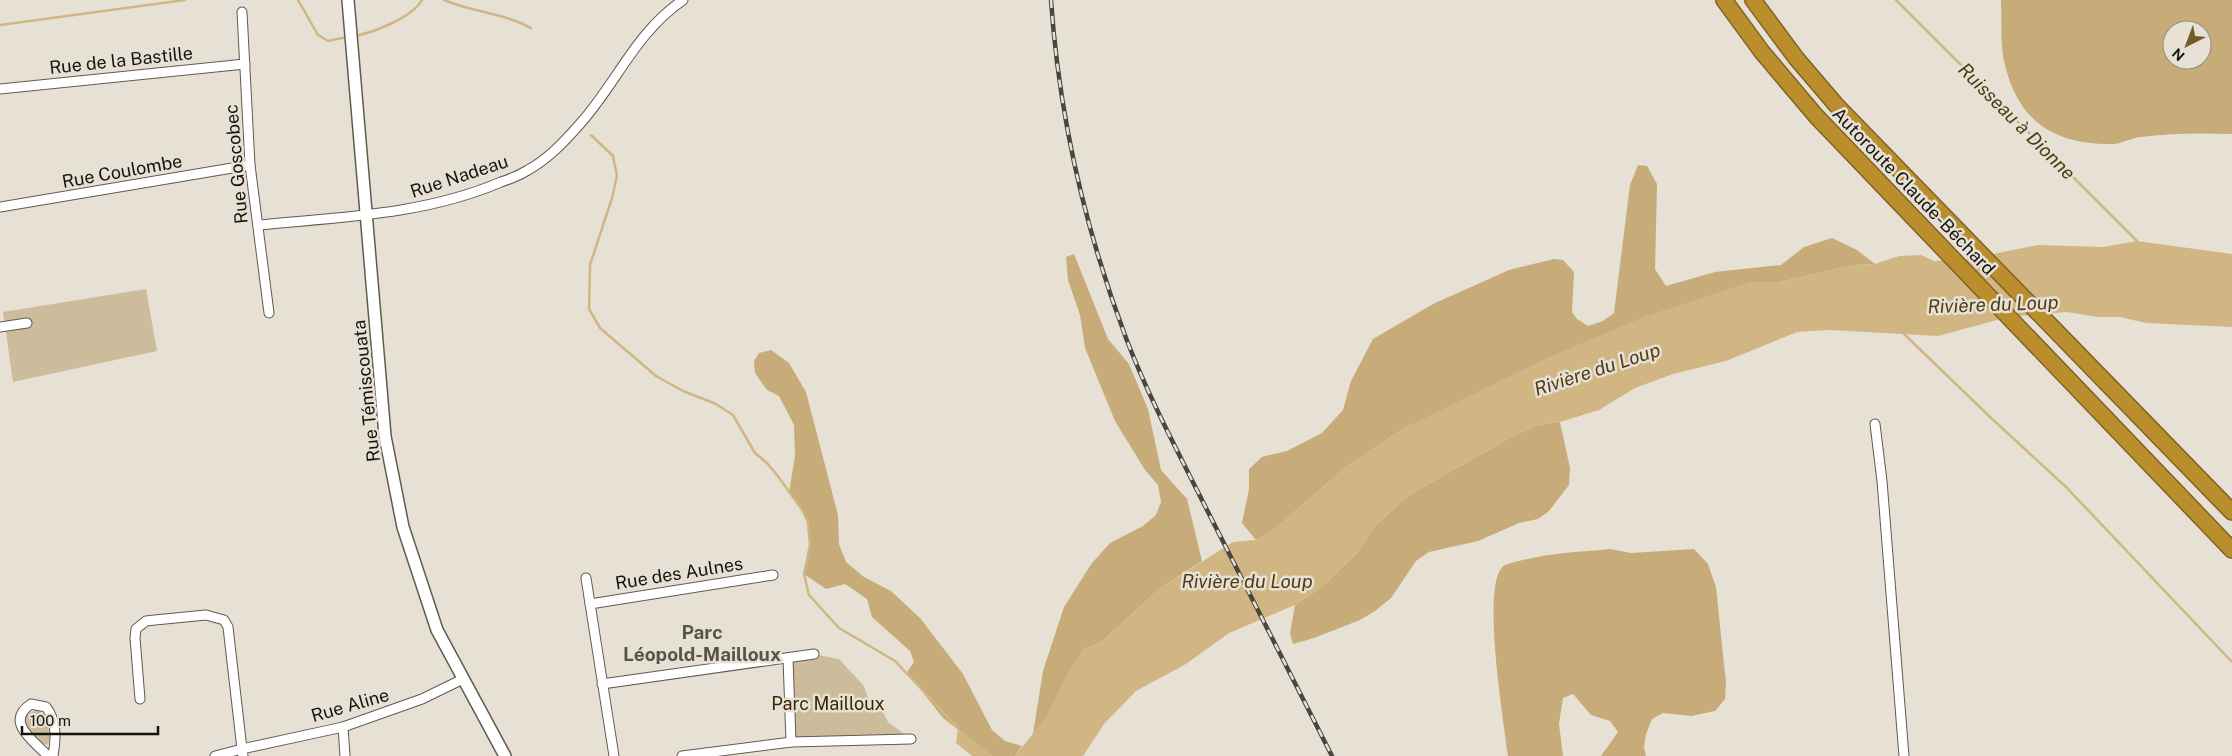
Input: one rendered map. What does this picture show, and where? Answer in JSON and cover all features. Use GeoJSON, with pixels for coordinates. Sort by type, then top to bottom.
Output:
{"type":"FeatureCollection","features":[{"type":"Feature","properties":{"kind":"highway","name":"Autoroute Claude-Béchard"},"geometry":{"type":"LineString","coordinates":[[1724,0],[1762,52],[1790,86],[1898,202],[2232,550]]}},
{"type":"Feature","properties":{"kind":"highway","name":"Autoroute Claude-Béchard"},"geometry":{"type":"LineString","coordinates":[[1753,0],[1817,84],[2232,512]]}},
{"type":"Feature","properties":{"kind":"main road","name":"Rue Témiscouata"},"geometry":{"type":"LineString","coordinates":[[348,0],[385,436],[403,527],[437,630],[505,756]]}},
{"type":"Feature","properties":{"kind":"street","name":"Rue Nadeau"},"geometry":{"type":"LineString","coordinates":[[258,225],[367,215],[438,204],[487,188],[528,171],[553,153],[580,124],[638,41],[658,20],[683,0]]}},
{"type":"Feature","properties":{"kind":"street","name":"Rue Goscobec"},"geometry":{"type":"LineString","coordinates":[[242,12],[250,165],[269,313]]}},
{"type":"Feature","properties":{"kind":"street","name":"Rue de la Bastille"},"geometry":{"type":"LineString","coordinates":[[0,89],[244,64]]}},
{"type":"Feature","properties":{"kind":"street","name":"Rue Coulombe"},"geometry":{"type":"LineString","coordinates":[[0,207],[250,165]]}},
{"type":"Feature","properties":{"kind":"street"},"geometry":{"type":"LineString","coordinates":[[0,327],[27,323]]}},
{"type":"Feature","properties":{"kind":"street"},"geometry":{"type":"LineString","coordinates":[[1874,424],[1883,491],[1904,756]]}},
{"type":"Feature","properties":{"kind":"street","name":"Rue des Aulnes"},"geometry":{"type":"LineString","coordinates":[[590,604],[773,575]]}},
{"type":"Feature","properties":{"kind":"street"},"geometry":{"type":"LineString","coordinates":[[586,578],[614,756]]}},
{"type":"Feature","properties":{"kind":"street"},"geometry":{"type":"LineString","coordinates":[[140,698],[134,638],[136,629],[140,624],[146,621],[206,615],[224,620],[228,627],[242,753]]}},
{"type":"Feature","properties":{"kind":"street"},"geometry":{"type":"LineString","coordinates":[[602,684],[814,654]]}},
{"type":"Feature","properties":{"kind":"street"},"geometry":{"type":"LineString","coordinates":[[788,658],[791,742]]}},
{"type":"Feature","properties":{"kind":"street","name":"Rue Aline"},"geometry":{"type":"LineString","coordinates":[[215,756],[242,753],[343,727],[422,699],[463,680]]}},
{"type":"Feature","properties":{"kind":"street"},"geometry":{"type":"LineString","coordinates":[[48,756],[23,731],[20,723],[20,716],[24,709],[31,704],[46,707],[51,713],[55,733],[53,756]]}},
{"type":"Feature","properties":{"kind":"street"},"geometry":{"type":"LineString","coordinates":[[343,727],[345,756]]}},
{"type":"Feature","properties":{"kind":"street"},"geometry":{"type":"LineString","coordinates":[[682,756],[791,742],[911,740]]}},
{"type":"Feature","properties":{"kind":"green space"},"geometry":{"type":"Polygon","coordinates":[[[146,289],[157,351],[13,382],[3,312],[146,289]]]}},
{"type":"Feature","properties":{"kind":"green space","name":"Parc Mailloux"},"geometry":{"type":"Polygon","coordinates":[[[814,654],[839,659],[864,686],[869,702],[880,707],[888,722],[911,739],[791,742],[788,658],[814,654]]]}},
{"type":"Feature","properties":{"kind":"green space"},"geometry":{"type":"Polygon","coordinates":[[[36,710],[43,716],[48,726],[49,742],[47,745],[41,743],[25,724],[26,715],[36,710]]]}},
{"type":"Feature","properties":{"kind":"shaded area"},"geometry":{"type":"Polygon","coordinates":[[[2001,0],[2232,0],[2232,134],[2197,133],[2163,135],[2137,138],[2114,144],[2073,140],[2056,134],[2041,125],[2029,114],[2018,99],[2010,82],[2004,61],[2001,0]]]}},
{"type":"Feature","properties":{"kind":"shaded area"},"geometry":{"type":"Polygon","coordinates":[[[1638,165],[1647,166],[1657,184],[1655,269],[1666,286],[1715,272],[1781,265],[1804,247],[1832,238],[1857,250],[1875,264],[1854,265],[1780,282],[1751,282],[1404,428],[1346,467],[1272,531],[1256,540],[1242,523],[1249,489],[1249,469],[1262,457],[1287,451],[1322,433],[1343,410],[1351,381],[1373,339],[1433,304],[1509,270],[1554,259],[1563,260],[1574,272],[1572,312],[1577,319],[1588,326],[1603,321],[1614,313],[1630,185],[1638,165]]]}},
{"type":"Feature","properties":{"kind":"shaded area"},"geometry":{"type":"Polygon","coordinates":[[[1074,254],[1108,339],[1129,364],[1148,409],[1161,470],[1187,499],[1202,561],[1159,589],[1100,643],[1084,649],[1065,679],[1048,715],[1033,734],[1043,671],[1064,607],[1092,563],[1110,543],[1143,526],[1156,515],[1161,502],[1158,485],[1145,470],[1115,421],[1085,348],[1080,315],[1068,280],[1066,257],[1074,254]]]}},
{"type":"Feature","properties":{"kind":"shaded area"},"geometry":{"type":"Polygon","coordinates":[[[771,350],[789,363],[806,392],[838,515],[839,544],[846,562],[864,577],[891,591],[920,618],[963,674],[992,730],[1005,741],[1022,746],[1015,756],[992,756],[943,718],[907,672],[914,662],[910,651],[872,617],[867,599],[845,584],[826,589],[804,574],[809,549],[809,531],[803,514],[789,493],[795,456],[794,425],[779,396],[767,390],[755,373],[754,361],[759,353],[771,350]]]}},
{"type":"Feature","properties":{"kind":"shaded area"},"geometry":{"type":"Polygon","coordinates":[[[1560,422],[1570,468],[1569,485],[1549,511],[1538,519],[1519,523],[1478,541],[1429,552],[1416,561],[1391,598],[1375,611],[1360,620],[1293,644],[1290,633],[1295,605],[1323,586],[1357,553],[1374,527],[1409,495],[1515,435],[1538,425],[1560,422]]]}},
{"type":"Feature","properties":{"kind":"shaded area"},"geometry":{"type":"Polygon","coordinates":[[[1610,549],[1631,553],[1694,549],[1708,564],[1716,587],[1726,683],[1725,699],[1715,711],[1691,716],[1663,713],[1652,719],[1646,734],[1644,747],[1646,756],[1601,756],[1618,732],[1610,721],[1591,715],[1573,694],[1563,698],[1559,724],[1563,756],[1508,756],[1499,687],[1494,624],[1494,596],[1498,576],[1505,565],[1530,558],[1610,549]]]}},
{"type":"Feature","properties":{"kind":"water","name":"Rivière du Loup"},"geometry":{"type":"Polygon","coordinates":[[[2137,241],[2232,254],[2232,327],[2146,323],[2120,317],[2097,317],[2067,312],[2008,317],[1938,336],[1830,330],[1797,332],[1726,361],[1673,374],[1635,388],[1599,410],[1560,422],[1538,425],[1515,435],[1409,495],[1374,527],[1357,553],[1323,586],[1295,605],[1229,633],[1186,664],[1136,691],[1104,724],[1083,756],[1015,756],[1048,715],[1065,679],[1084,649],[1100,643],[1159,589],[1233,542],[1256,540],[1272,531],[1346,467],[1404,428],[1547,358],[1646,316],[1751,282],[1780,282],[1854,265],[1875,264],[1899,256],[1921,255],[1934,261],[1968,259],[2038,245],[2103,247],[2137,241]]]}},
{"type":"Feature","properties":{"kind":"water"},"geometry":{"type":"Polygon","coordinates":[[[958,728],[992,756],[972,756],[956,743],[958,728]]]}},
{"type":"Feature","properties":{"kind":"waterway"},"geometry":{"type":"LineString","coordinates":[[0,25],[185,0]]}},
{"type":"Feature","properties":{"kind":"waterway"},"geometry":{"type":"LineString","coordinates":[[298,0],[318,35],[328,41],[347,37]]}},
{"type":"Feature","properties":{"kind":"waterway"},"geometry":{"type":"LineString","coordinates":[[354,36],[371,32],[402,18],[422,0]]}},
{"type":"Feature","properties":{"kind":"waterway"},"geometry":{"type":"LineString","coordinates":[[444,0],[510,19],[531,28]]}},
{"type":"Feature","properties":{"kind":"waterway","name":"Ruisseau à Dionne"},"geometry":{"type":"LineString","coordinates":[[1896,0],[2137,241]]}},
{"type":"Feature","properties":{"kind":"waterway"},"geometry":{"type":"LineString","coordinates":[[591,135],[613,156],[617,176],[612,198],[590,265],[589,309],[600,328],[656,376],[683,391],[716,404],[733,415],[755,453],[777,475],[803,511],[808,522],[810,545],[804,574],[809,595],[839,628],[895,661],[958,728]]}},
{"type":"Feature","properties":{"kind":"waterway"},"geometry":{"type":"LineString","coordinates":[[1903,333],[2066,487],[2232,662]]}},
{"type":"Feature","properties":{"kind":"railway"},"geometry":{"type":"LineString","coordinates":[[1051,0],[1060,86],[1076,172],[1098,256],[1126,338],[1164,424],[1332,756]]}},
{"type":"Feature","properties":{"kind":"district","name":"Parc Léopold-Mailloux"},"geometry":{"type":"Point","coordinates":[702,643]}}]}
